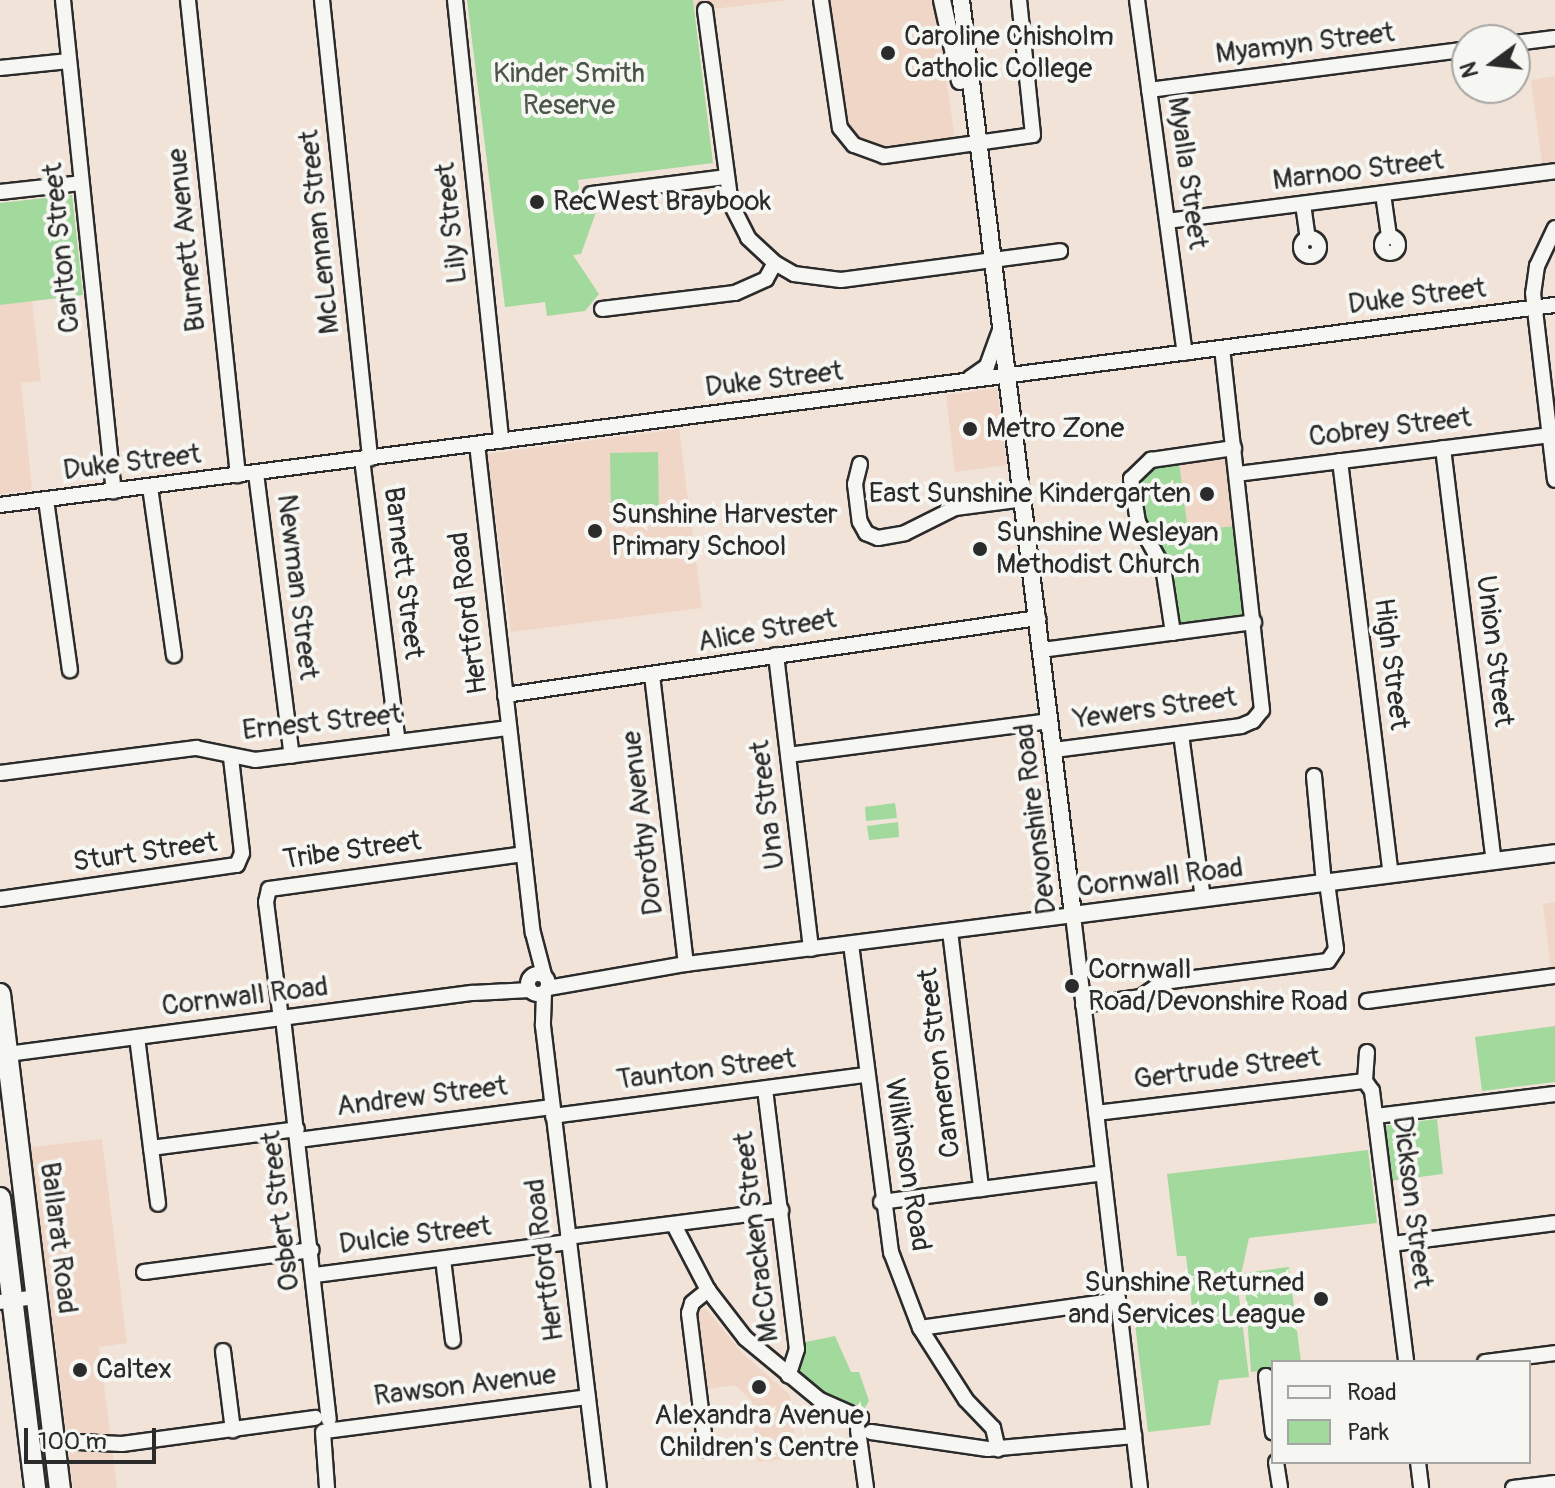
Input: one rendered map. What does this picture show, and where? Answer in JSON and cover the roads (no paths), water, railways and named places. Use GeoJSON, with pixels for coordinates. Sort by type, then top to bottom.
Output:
{"type":"FeatureCollection","features":[{"type":"Feature","properties":{"kind":"highway","name":"Ballarat Road"},"geometry":{"type":"LineString","coordinates":[[0,994],[4,1054],[60,1488]]}},
{"type":"Feature","properties":{"kind":"highway","name":"Ballarat Road"},"geometry":{"type":"LineString","coordinates":[[0,1198],[6,1302],[35,1488]]}},
{"type":"Feature","properties":{"kind":"main road"},"geometry":{"type":"LineString","coordinates":[[942,0],[976,145]]}},
{"type":"Feature","properties":{"kind":"main road"},"geometry":{"type":"LineString","coordinates":[[961,0],[976,145]]}},
{"type":"Feature","properties":{"kind":"main road","name":"Devonshire Road"},"geometry":{"type":"LineString","coordinates":[[976,145],[1009,376],[1073,915]]}},
{"type":"Feature","properties":{"kind":"main road","name":"Cornwall Road"},"geometry":{"type":"LineString","coordinates":[[1073,915],[1555,853]]}},
{"type":"Feature","properties":{"kind":"street","name":"Carlton Street"},"geometry":{"type":"LineString","coordinates":[[63,0],[114,491]]}},
{"type":"Feature","properties":{"kind":"street","name":"Burnett Avenue"},"geometry":{"type":"LineString","coordinates":[[188,0],[238,475]]}},
{"type":"Feature","properties":{"kind":"street","name":"McLennan Street"},"geometry":{"type":"LineString","coordinates":[[322,0],[366,458]]}},
{"type":"Feature","properties":{"kind":"street","name":"Lily Street"},"geometry":{"type":"LineString","coordinates":[[455,0],[501,441]]}},
{"type":"Feature","properties":{"kind":"street"},"geometry":{"type":"LineString","coordinates":[[821,0],[835,109],[847,138],[862,150],[884,156],[976,145],[1035,133],[1019,0]]}},
{"type":"Feature","properties":{"kind":"street","name":"Myalla Street"},"geometry":{"type":"LineString","coordinates":[[1137,0],[1185,353]]}},
{"type":"Feature","properties":{"kind":"street"},"geometry":{"type":"LineString","coordinates":[[705,10],[726,177],[741,228],[775,263],[794,274],[841,280],[1060,251]]}},
{"type":"Feature","properties":{"kind":"street"},"geometry":{"type":"LineString","coordinates":[[1531,41],[1555,38]]}},
{"type":"Feature","properties":{"kind":"street","name":"Myamyn Street"},"geometry":{"type":"LineString","coordinates":[[1149,90],[1451,51]]}},
{"type":"Feature","properties":{"kind":"street"},"geometry":{"type":"LineString","coordinates":[[0,68],[69,61]]}},
{"type":"Feature","properties":{"kind":"street","name":"Marnoo Street"},"geometry":{"type":"LineString","coordinates":[[1167,221],[1555,171]]}},
{"type":"Feature","properties":{"kind":"street"},"geometry":{"type":"LineString","coordinates":[[591,194],[726,177]]}},
{"type":"Feature","properties":{"kind":"street"},"geometry":{"type":"LineString","coordinates":[[0,192],[81,183]]}},
{"type":"Feature","properties":{"kind":"street"},"geometry":{"type":"LineString","coordinates":[[1383,194],[1389,236]]}},
{"type":"Feature","properties":{"kind":"street"},"geometry":{"type":"LineString","coordinates":[[1303,204],[1308,238]]}},
{"type":"Feature","properties":{"kind":"street"},"geometry":{"type":"LineString","coordinates":[[1554,471],[1535,308],[1537,266],[1555,228]]}},
{"type":"Feature","properties":{"kind":"street"},"geometry":{"type":"LineString","coordinates":[[1535,308],[1555,246]]}},
{"type":"Feature","properties":{"kind":"street"},"geometry":{"type":"LineString","coordinates":[[602,309],[751,289],[766,279],[775,263]]}},
{"type":"Feature","properties":{"kind":"street","name":"Duke Street"},"geometry":{"type":"LineString","coordinates":[[0,505],[1555,305]]}},
{"type":"Feature","properties":{"kind":"street"},"geometry":{"type":"LineString","coordinates":[[966,380],[987,366],[1001,323]]}},
{"type":"Feature","properties":{"kind":"street"},"geometry":{"type":"LineString","coordinates":[[1042,650],[1254,622],[1222,348]]}},
{"type":"Feature","properties":{"kind":"street","name":"Cobrey Street"},"geometry":{"type":"LineString","coordinates":[[1237,474],[1550,435]]}},
{"type":"Feature","properties":{"kind":"street","name":"Hertford Road"},"geometry":{"type":"LineString","coordinates":[[474,444],[599,1488]]}},
{"type":"Feature","properties":{"kind":"street"},"geometry":{"type":"LineString","coordinates":[[1173,633],[1163,567],[1138,522],[1131,479],[1151,460],[1234,448]]}},
{"type":"Feature","properties":{"kind":"street","name":"Union Street"},"geometry":{"type":"LineString","coordinates":[[1443,448],[1494,861]]}},
{"type":"Feature","properties":{"kind":"street","name":"Barnett Street"},"geometry":{"type":"LineString","coordinates":[[366,458],[398,742]]}},
{"type":"Feature","properties":{"kind":"street","name":"High Street"},"geometry":{"type":"LineString","coordinates":[[1340,461],[1391,874]]}},
{"type":"Feature","properties":{"kind":"street"},"geometry":{"type":"LineString","coordinates":[[860,464],[855,484],[860,522],[866,533],[878,538],[897,536],[955,508],[1024,499]]}},
{"type":"Feature","properties":{"kind":"street","name":"Newman Street"},"geometry":{"type":"LineString","coordinates":[[256,473],[292,756]]}},
{"type":"Feature","properties":{"kind":"street"},"geometry":{"type":"LineString","coordinates":[[150,487],[174,655]]}},
{"type":"Feature","properties":{"kind":"street"},"geometry":{"type":"LineString","coordinates":[[46,500],[70,670]]}},
{"type":"Feature","properties":{"kind":"street","name":"Alice Street"},"geometry":{"type":"LineString","coordinates":[[505,695],[1038,618]]}},
{"type":"Feature","properties":{"kind":"street","name":"Yewers Street"},"geometry":{"type":"LineString","coordinates":[[1054,750],[1248,724],[1260,714],[1254,622]]}},
{"type":"Feature","properties":{"kind":"street","name":"Una Street"},"geometry":{"type":"LineString","coordinates":[[776,655],[811,949]]}},
{"type":"Feature","properties":{"kind":"street","name":"Dorothy Avenue"},"geometry":{"type":"LineString","coordinates":[[652,675],[686,964]]}},
{"type":"Feature","properties":{"kind":"street"},"geometry":{"type":"LineString","coordinates":[[788,755],[1050,721]]}},
{"type":"Feature","properties":{"kind":"street","name":"Ernest Street"},"geometry":{"type":"LineString","coordinates":[[0,773],[196,748],[231,758],[292,756],[509,728]]}},
{"type":"Feature","properties":{"kind":"street"},"geometry":{"type":"LineString","coordinates":[[1181,734],[1203,899]]}},
{"type":"Feature","properties":{"kind":"street","name":"Sturt Street"},"geometry":{"type":"LineString","coordinates":[[0,899],[237,865],[242,853],[231,758]]}},
{"type":"Feature","properties":{"kind":"street"},"geometry":{"type":"LineString","coordinates":[[1083,1005],[1141,997],[1163,982],[1328,961],[1336,949],[1314,776]]}},
{"type":"Feature","properties":{"kind":"street","name":"Tribe Street"},"geometry":{"type":"LineString","coordinates":[[282,1019],[266,902],[269,889],[524,854]]}},
{"type":"Feature","properties":{"kind":"street","name":"Cornwall Road"},"geometry":{"type":"LineString","coordinates":[[4,1054],[1073,915]]}},
{"type":"Feature","properties":{"kind":"street","name":"Devonshire Road"},"geometry":{"type":"LineString","coordinates":[[1073,915],[1140,1488]]}},
{"type":"Feature","properties":{"kind":"street","name":"Cameron Street"},"geometry":{"type":"LineString","coordinates":[[950,931],[981,1189]]}},
{"type":"Feature","properties":{"kind":"street","name":"Wilkinson Road"},"geometry":{"type":"LineString","coordinates":[[851,944],[881,1202],[891,1252],[920,1328],[983,1419],[993,1449]]}},
{"type":"Feature","properties":{"kind":"street"},"geometry":{"type":"LineString","coordinates":[[1367,1001],[1555,976]]}},
{"type":"Feature","properties":{"kind":"street","name":"Osbert Street"},"geometry":{"type":"LineString","coordinates":[[282,1019],[328,1397],[321,1424],[327,1488]]}},
{"type":"Feature","properties":{"kind":"street"},"geometry":{"type":"LineString","coordinates":[[137,1037],[158,1204]]}},
{"type":"Feature","properties":{"kind":"street","name":"Dickson Street"},"geometry":{"type":"LineString","coordinates":[[1367,1052],[1365,1081],[1376,1116],[1406,1360]]}},
{"type":"Feature","properties":{"kind":"street","name":"Taunton Street"},"geometry":{"type":"LineString","coordinates":[[553,1111],[866,1075]]}},
{"type":"Feature","properties":{"kind":"street","name":"Gertrude Street"},"geometry":{"type":"LineString","coordinates":[[1096,1113],[1365,1081]]}},
{"type":"Feature","properties":{"kind":"street","name":"McCracken Street"},"geometry":{"type":"LineString","coordinates":[[765,1089],[797,1349],[788,1376]]}},
{"type":"Feature","properties":{"kind":"street"},"geometry":{"type":"LineString","coordinates":[[1376,1116],[1555,1094]]}},
{"type":"Feature","properties":{"kind":"street","name":"Andrew Street"},"geometry":{"type":"LineString","coordinates":[[151,1148],[553,1111]]}},
{"type":"Feature","properties":{"kind":"street"},"geometry":{"type":"LineString","coordinates":[[881,1202],[1103,1173]]}},
{"type":"Feature","properties":{"kind":"street","name":"Dulcie Street"},"geometry":{"type":"LineString","coordinates":[[315,1275],[781,1210]]}},
{"type":"Feature","properties":{"kind":"street"},"geometry":{"type":"LineString","coordinates":[[1392,1244],[1555,1223]]}},
{"type":"Feature","properties":{"kind":"street"},"geometry":{"type":"LineString","coordinates":[[674,1225],[708,1290],[745,1338],[788,1376],[864,1427],[993,1449],[1134,1436]]}},
{"type":"Feature","properties":{"kind":"street"},"geometry":{"type":"LineString","coordinates":[[144,1272],[312,1250]]}},
{"type":"Feature","properties":{"kind":"street"},"geometry":{"type":"LineString","coordinates":[[443,1259],[453,1340]]}},
{"type":"Feature","properties":{"kind":"street"},"geometry":{"type":"LineString","coordinates":[[706,1450],[689,1313],[692,1303],[708,1290]]}},
{"type":"Feature","properties":{"kind":"street"},"geometry":{"type":"LineString","coordinates":[[6,1302],[37,1297]]}},
{"type":"Feature","properties":{"kind":"street"},"geometry":{"type":"LineString","coordinates":[[920,1328],[1118,1300]]}},
{"type":"Feature","properties":{"kind":"street"},"geometry":{"type":"LineString","coordinates":[[223,1351],[233,1430]]}},
{"type":"Feature","properties":{"kind":"street"},"geometry":{"type":"LineString","coordinates":[[1501,1360],[1555,1353]]}},
{"type":"Feature","properties":{"kind":"street"},"geometry":{"type":"LineString","coordinates":[[1266,1376],[1271,1417]]}},
{"type":"Feature","properties":{"kind":"street","name":"Rawson Avenue"},"geometry":{"type":"LineString","coordinates":[[321,1424],[349,1427],[588,1397]]}},
{"type":"Feature","properties":{"kind":"street"},"geometry":{"type":"LineString","coordinates":[[55,1441],[122,1444],[291,1423],[321,1424]]}},
{"type":"Feature","properties":{"kind":"street"},"geometry":{"type":"LineString","coordinates":[[864,1427],[862,1449],[866,1488]]}},
{"type":"Feature","properties":{"kind":"street"},"geometry":{"type":"LineString","coordinates":[[1276,1464],[1280,1488]]}},
{"type":"Feature","properties":{"kind":"street"},"geometry":{"type":"LineString","coordinates":[[1418,1464],[1421,1488]]}},
{"type":"Feature","properties":{"kind":"street"},"geometry":{"type":"LineString","coordinates":[[1513,1488],[1555,1483]]}},
{"type":"Feature","properties":{"kind":"place","name":"Caroline Chisholm Catholic College"},"geometry":{"type":"Point","coordinates":[888,53]}},
{"type":"Feature","properties":{"kind":"place","name":"RecWest Braybook"},"geometry":{"type":"Point","coordinates":[537,202]}},
{"type":"Feature","properties":{"kind":"place","name":"Metro Zone"},"geometry":{"type":"Point","coordinates":[970,429]}},
{"type":"Feature","properties":{"kind":"place","name":"East Sunshine Kindergarten"},"geometry":{"type":"Point","coordinates":[1207,494]}},
{"type":"Feature","properties":{"kind":"place","name":"Sunshine Harvester Primary School"},"geometry":{"type":"Point","coordinates":[595,531]}},
{"type":"Feature","properties":{"kind":"place","name":"Sunshine Wesleyan Methodist Church"},"geometry":{"type":"Point","coordinates":[980,549]}},
{"type":"Feature","properties":{"kind":"place","name":"Cornwall Road/Devonshire Road"},"geometry":{"type":"Point","coordinates":[1072,986]}},
{"type":"Feature","properties":{"kind":"place","name":"Sunshine Returned and Services League"},"geometry":{"type":"Point","coordinates":[1321,1299]}},
{"type":"Feature","properties":{"kind":"place","name":"Caltex"},"geometry":{"type":"Point","coordinates":[80,1370]}},
{"type":"Feature","properties":{"kind":"place","name":"Alexandra Avenue Children's Centre"},"geometry":{"type":"Point","coordinates":[759,1387]}},
{"type":"Feature","properties":{"kind":"park label","name":"Kinder Smith Reserve"},"geometry":{"type":"Point","coordinates":[569,90]}}]}
